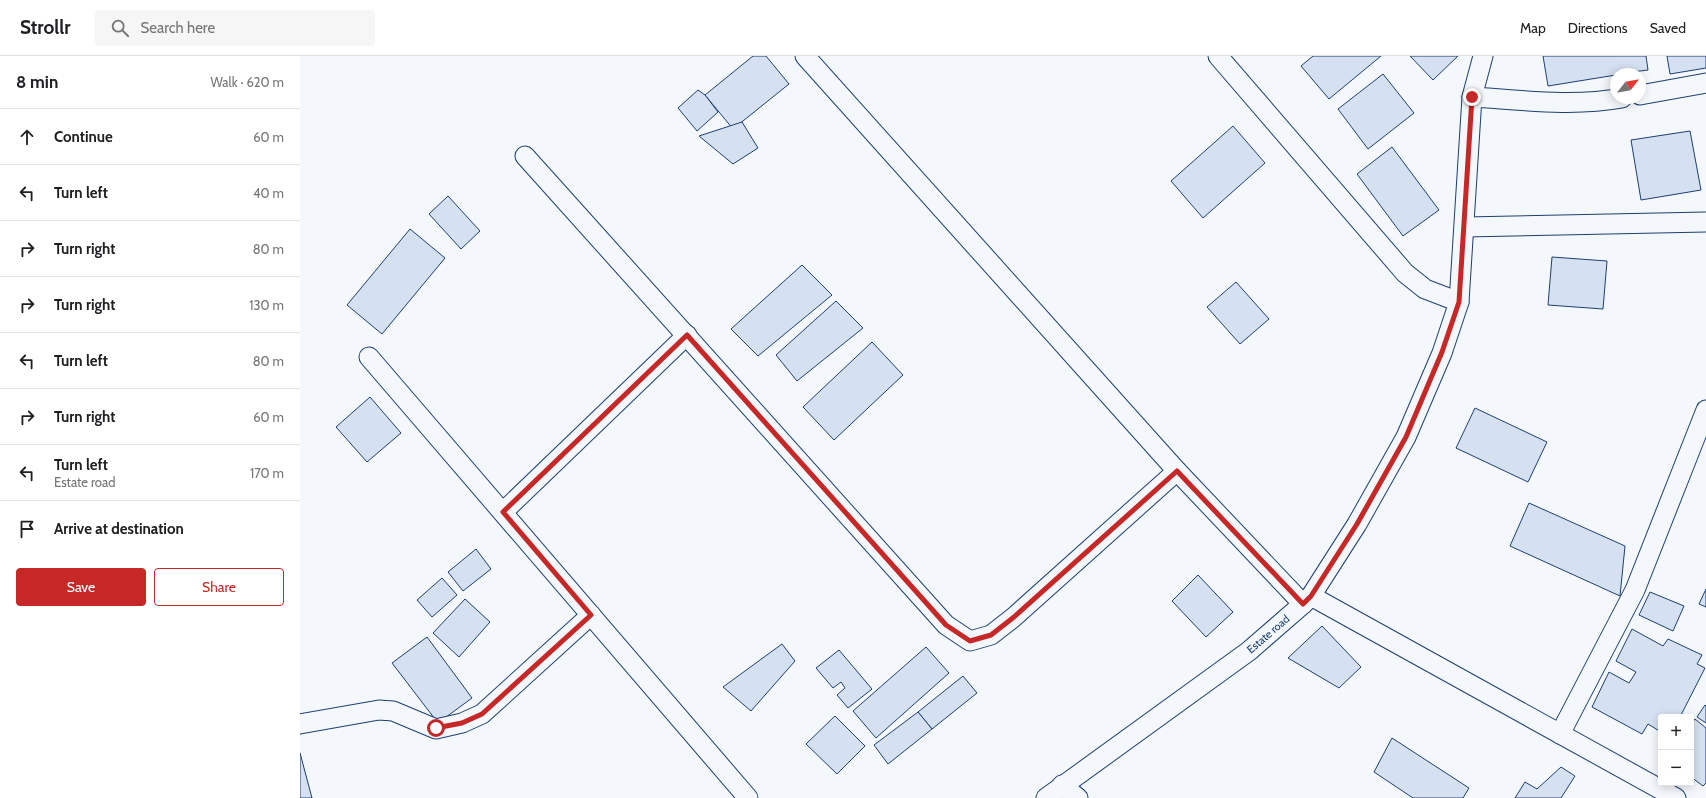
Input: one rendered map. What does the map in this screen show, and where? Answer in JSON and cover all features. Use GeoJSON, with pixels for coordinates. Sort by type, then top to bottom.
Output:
{"type":"FeatureCollection","features":[{"type":"Feature","properties":{"kind":"street"},"geometry":{"type":"LineString","coordinates":[[805,56],[1177,471],[1307,600],[1560,734],[1676,798]]}},
{"type":"Feature","properties":{"kind":"street"},"geometry":{"type":"LineString","coordinates":[[1218,56],[1405,273],[1425,288],[1459,302]]}},
{"type":"Feature","properties":{"kind":"street","name":"Estate road"},"geometry":{"type":"LineString","coordinates":[[1046,798],[1250,650],[1307,600],[1357,524],[1406,437],[1442,352],[1459,302],[1465,227],[1472,97],[1483,56]]}},
{"type":"Feature","properties":{"kind":"street"},"geometry":{"type":"LineString","coordinates":[[1646,94],[1706,83]]}},
{"type":"Feature","properties":{"kind":"street"},"geometry":{"type":"LineString","coordinates":[[1472,97],[1548,102],[1602,102],[1610,100]]}},
{"type":"Feature","properties":{"kind":"street"},"geometry":{"type":"LineString","coordinates":[[526,156],[946,625],[970,641],[991,635],[1014,617],[1177,471]]}},
{"type":"Feature","properties":{"kind":"street"},"geometry":{"type":"LineString","coordinates":[[1465,227],[1706,222]]}},
{"type":"Feature","properties":{"kind":"street"},"geometry":{"type":"LineString","coordinates":[[503,512],[687,335]]}},
{"type":"Feature","properties":{"kind":"street"},"geometry":{"type":"LineString","coordinates":[[369,357],[748,798]]}},
{"type":"Feature","properties":{"kind":"street"},"geometry":{"type":"LineString","coordinates":[[1560,734],[1635,590],[1706,410]]}},
{"type":"Feature","properties":{"kind":"street"},"geometry":{"type":"LineString","coordinates":[[300,724],[379,710],[393,711],[436,728],[462,723],[482,714],[591,615]]}},
{"type":"Feature","properties":{"kind":"street"},"geometry":{"type":"LineString","coordinates":[[1062,785],[1078,798]]}},
{"type":"Feature","properties":{"kind":"building"},"geometry":{"type":"Polygon","coordinates":[[[753,56],[766,56],[789,84],[733,129],[705,95],[753,56]]]}},
{"type":"Feature","properties":{"kind":"building"},"geometry":{"type":"Polygon","coordinates":[[[1313,56],[1381,56],[1329,99],[1301,66],[1313,56]]]}},
{"type":"Feature","properties":{"kind":"building"},"geometry":{"type":"Polygon","coordinates":[[[1410,56],[1458,56],[1433,80],[1410,56]]]}},
{"type":"Feature","properties":{"kind":"building"},"geometry":{"type":"Polygon","coordinates":[[[1543,56],[1646,56],[1648,70],[1646,70],[1646,68],[1610,68],[1610,76],[1548,86],[1543,56]]]}},
{"type":"Feature","properties":{"kind":"building"},"geometry":{"type":"Polygon","coordinates":[[[1667,56],[1706,56],[1706,68],[1670,74],[1667,56]]]}},
{"type":"Feature","properties":{"kind":"building"},"geometry":{"type":"Polygon","coordinates":[[[1383,74],[1414,113],[1368,149],[1338,109],[1383,74]]]}},
{"type":"Feature","properties":{"kind":"building"},"geometry":{"type":"Polygon","coordinates":[[[698,90],[705,95],[718,112],[697,131],[678,108],[698,90]]]}},
{"type":"Feature","properties":{"kind":"building"},"geometry":{"type":"Polygon","coordinates":[[[742,122],[758,148],[733,164],[699,136],[742,122]]]}},
{"type":"Feature","properties":{"kind":"building"},"geometry":{"type":"Polygon","coordinates":[[[1233,126],[1265,163],[1203,218],[1171,181],[1233,126]]]}},
{"type":"Feature","properties":{"kind":"building"},"geometry":{"type":"Polygon","coordinates":[[[1690,131],[1701,190],[1641,200],[1631,140],[1690,131]]]}},
{"type":"Feature","properties":{"kind":"building"},"geometry":{"type":"Polygon","coordinates":[[[1392,147],[1439,210],[1403,236],[1357,174],[1392,147]]]}},
{"type":"Feature","properties":{"kind":"building"},"geometry":{"type":"Polygon","coordinates":[[[448,196],[480,231],[461,249],[429,214],[448,196]]]}},
{"type":"Feature","properties":{"kind":"building"},"geometry":{"type":"Polygon","coordinates":[[[410,229],[445,258],[382,334],[347,305],[410,229]]]}},
{"type":"Feature","properties":{"kind":"building"},"geometry":{"type":"Polygon","coordinates":[[[1552,257],[1607,261],[1603,309],[1548,305],[1552,257]]]}},
{"type":"Feature","properties":{"kind":"building"},"geometry":{"type":"Polygon","coordinates":[[[802,265],[832,295],[758,356],[731,329],[802,265]]]}},
{"type":"Feature","properties":{"kind":"building"},"geometry":{"type":"Polygon","coordinates":[[[1236,282],[1269,319],[1240,344],[1207,307],[1236,282]]]}},
{"type":"Feature","properties":{"kind":"building"},"geometry":{"type":"Polygon","coordinates":[[[836,301],[863,328],[797,381],[776,355],[836,301]]]}},
{"type":"Feature","properties":{"kind":"building"},"geometry":{"type":"Polygon","coordinates":[[[872,342],[903,375],[834,440],[803,407],[872,342]]]}},
{"type":"Feature","properties":{"kind":"building"},"geometry":{"type":"Polygon","coordinates":[[[370,397],[401,433],[367,462],[336,427],[370,397]]]}},
{"type":"Feature","properties":{"kind":"building"},"geometry":{"type":"Polygon","coordinates":[[[1475,408],[1547,442],[1528,482],[1456,448],[1475,408]]]}},
{"type":"Feature","properties":{"kind":"building"},"geometry":{"type":"Polygon","coordinates":[[[1529,503],[1625,546],[1620,596],[1510,546],[1529,503]]]}},
{"type":"Feature","properties":{"kind":"building"},"geometry":{"type":"Polygon","coordinates":[[[476,549],[491,569],[463,591],[448,572],[476,549]]]}},
{"type":"Feature","properties":{"kind":"building"},"geometry":{"type":"Polygon","coordinates":[[[1198,575],[1233,612],[1206,637],[1172,601],[1198,575]]]}},
{"type":"Feature","properties":{"kind":"building"},"geometry":{"type":"Polygon","coordinates":[[[442,578],[457,595],[432,617],[417,600],[442,578]]]}},
{"type":"Feature","properties":{"kind":"building"},"geometry":{"type":"Polygon","coordinates":[[[1706,589],[1706,607],[1699,604],[1706,589]]]}},
{"type":"Feature","properties":{"kind":"building"},"geometry":{"type":"Polygon","coordinates":[[[1650,592],[1684,606],[1673,631],[1639,615],[1650,592]]]}},
{"type":"Feature","properties":{"kind":"building"},"geometry":{"type":"Polygon","coordinates":[[[465,599],[490,622],[459,657],[433,633],[465,599]]]}},
{"type":"Feature","properties":{"kind":"building"},"geometry":{"type":"Polygon","coordinates":[[[1322,626],[1361,667],[1339,688],[1288,658],[1322,626]]]}},
{"type":"Feature","properties":{"kind":"building"},"geometry":{"type":"Polygon","coordinates":[[[1632,629],[1663,646],[1668,639],[1702,655],[1697,664],[1705,668],[1682,714],[1658,714],[1658,730],[1648,724],[1642,734],[1592,707],[1609,672],[1629,683],[1636,672],[1616,661],[1632,629]]]}},
{"type":"Feature","properties":{"kind":"building"},"geometry":{"type":"Polygon","coordinates":[[[427,637],[472,698],[438,723],[392,663],[427,637]]]}},
{"type":"Feature","properties":{"kind":"building"},"geometry":{"type":"Polygon","coordinates":[[[782,644],[795,661],[751,711],[723,687],[782,644]]]}},
{"type":"Feature","properties":{"kind":"building"},"geometry":{"type":"Polygon","coordinates":[[[926,647],[949,673],[876,738],[853,711],[926,647]]]}},
{"type":"Feature","properties":{"kind":"building"},"geometry":{"type":"Polygon","coordinates":[[[839,650],[872,689],[848,708],[837,695],[845,688],[841,682],[833,688],[816,668],[839,650]]]}},
{"type":"Feature","properties":{"kind":"building"},"geometry":{"type":"Polygon","coordinates":[[[963,676],[977,693],[932,729],[918,712],[963,676]]]}},
{"type":"Feature","properties":{"kind":"building"},"geometry":{"type":"Polygon","coordinates":[[[1705,705],[1706,706],[1706,723],[1697,717],[1705,705]]]}},
{"type":"Feature","properties":{"kind":"building"},"geometry":{"type":"Polygon","coordinates":[[[918,712],[932,729],[888,764],[874,745],[918,712]]]}},
{"type":"Feature","properties":{"kind":"building"},"geometry":{"type":"Polygon","coordinates":[[[835,716],[865,746],[837,774],[806,744],[835,716]]]}},
{"type":"Feature","properties":{"kind":"building"},"geometry":{"type":"Polygon","coordinates":[[[1695,719],[1706,728],[1706,783],[1703,786],[1694,779],[1695,719]]]}},
{"type":"Feature","properties":{"kind":"building"},"geometry":{"type":"Polygon","coordinates":[[[1392,738],[1469,788],[1463,798],[1413,798],[1374,772],[1392,738]]]}},
{"type":"Feature","properties":{"kind":"building"},"geometry":{"type":"Polygon","coordinates":[[[300,753],[312,798],[300,798],[300,753]]]}},
{"type":"Feature","properties":{"kind":"building"},"geometry":{"type":"Polygon","coordinates":[[[1561,767],[1575,776],[1561,798],[1515,798],[1525,782],[1537,789],[1561,767]]]}},
{"type":"Feature","properties":{"kind":"route"},"geometry":{"type":"LineString","coordinates":[[436,728],[462,723],[482,714],[591,615],[503,512],[687,335],[946,625],[970,641],[991,635],[1014,617],[1177,471],[1303,604],[1311,596],[1357,524],[1406,437],[1442,352],[1459,302],[1465,227],[1472,97]]}}]}
